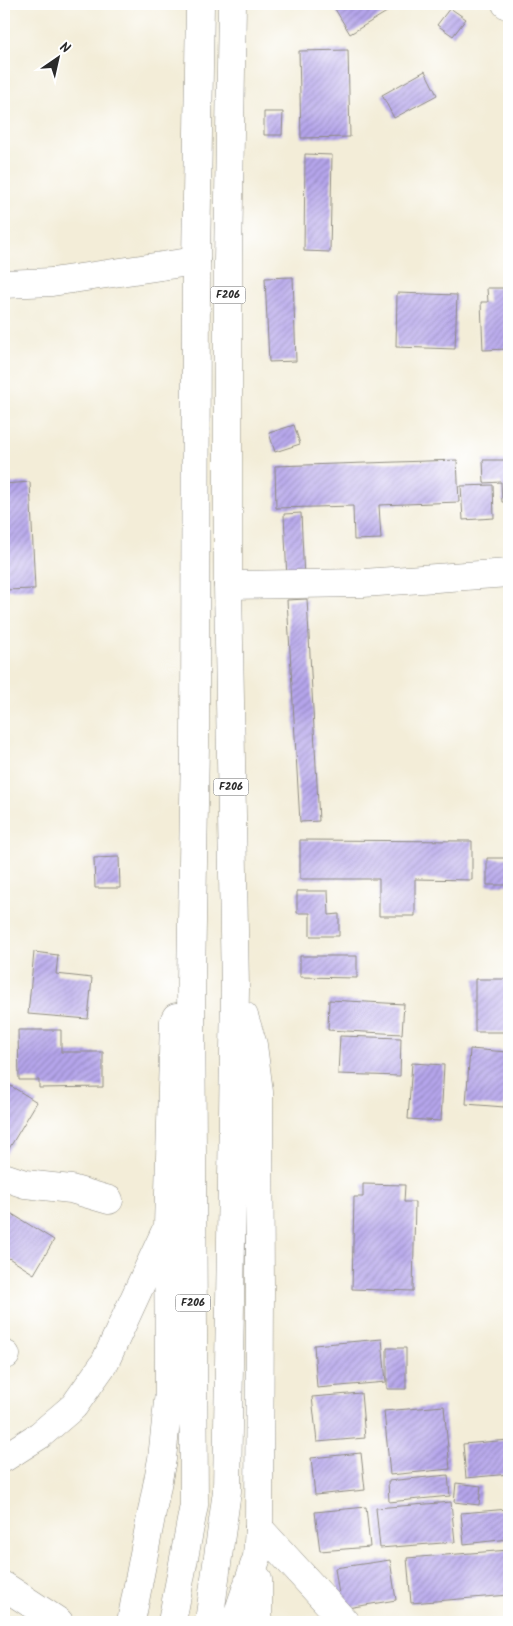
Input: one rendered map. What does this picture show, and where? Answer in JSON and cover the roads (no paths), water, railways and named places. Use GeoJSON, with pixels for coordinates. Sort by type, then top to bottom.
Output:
{"type":"FeatureCollection","features":[{"type":"Feature","properties":{"kind":"main road","name":"F206"},"geometry":{"type":"LineString","coordinates":[[172,1622],[194,1506],[191,981],[196,745],[196,261],[200,4]]}},
{"type":"Feature","properties":{"kind":"main road","name":"F206"},"geometry":{"type":"LineString","coordinates":[[209,1622],[227,1491],[236,989],[228,585],[228,262],[232,4]]}},
{"type":"Feature","properties":{"kind":"main road"},"geometry":{"type":"LineString","coordinates":[[4,284],[52,282],[196,261]]}},
{"type":"Feature","properties":{"kind":"main road"},"geometry":{"type":"LineString","coordinates":[[228,585],[363,583],[509,572]]}},
{"type":"Feature","properties":{"kind":"main road"},"geometry":{"type":"LineString","coordinates":[[131,1622],[162,1459],[169,1392],[168,1226],[174,1021],[191,981]]}},
{"type":"Feature","properties":{"kind":"main road"},"geometry":{"type":"LineString","coordinates":[[236,989],[253,1045],[259,1092],[258,1622]]}},
{"type":"Feature","properties":{"kind":"main road"},"geometry":{"type":"LineString","coordinates":[[4,1176],[25,1184],[71,1189],[109,1200]]}},
{"type":"Feature","properties":{"kind":"main road"},"geometry":{"type":"LineString","coordinates":[[4,1458],[40,1434],[74,1406],[105,1362],[168,1226]]}},
{"type":"Feature","properties":{"kind":"main road"},"geometry":{"type":"LineString","coordinates":[[258,1528],[345,1622]]}},
{"type":"Feature","properties":{"kind":"main road"},"geometry":{"type":"LineString","coordinates":[[235,1622],[257,1557]]}},
{"type":"Feature","properties":{"kind":"main road"},"geometry":{"type":"LineString","coordinates":[[4,1586],[50,1616]]}}]}
